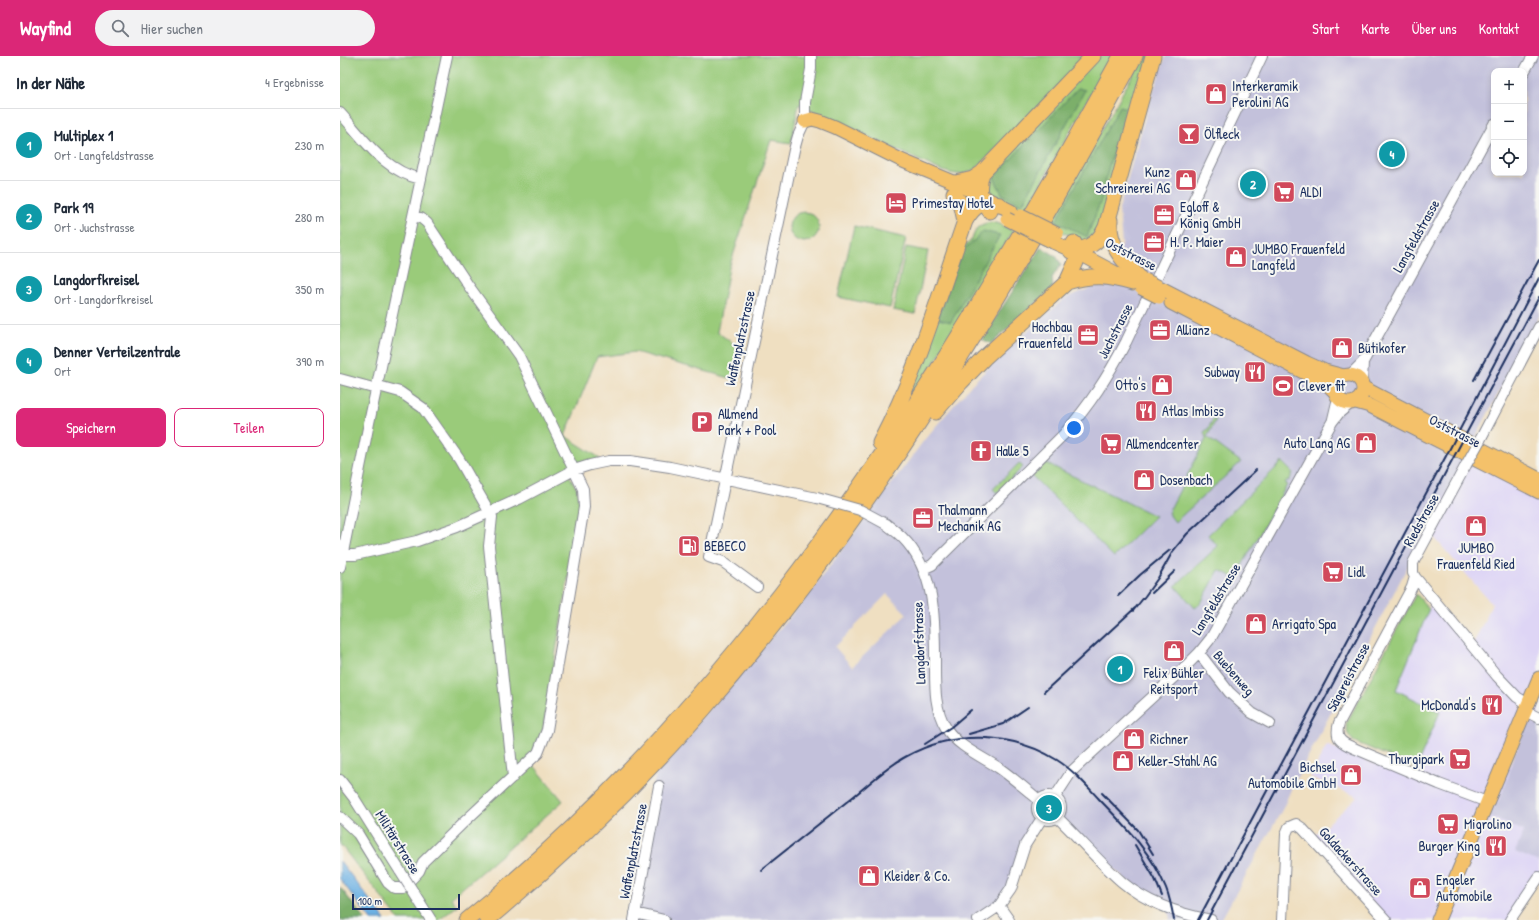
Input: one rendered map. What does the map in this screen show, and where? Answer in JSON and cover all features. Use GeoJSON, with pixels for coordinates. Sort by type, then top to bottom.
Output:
{"type":"FeatureCollection","features":[{"type":"Feature","properties":{"kind":"highway"},"geometry":{"type":"LineString","coordinates":[[964,221],[962,207],[955,188],[982,173],[1093,56]]}},
{"type":"Feature","properties":{"kind":"highway"},"geometry":{"type":"LineString","coordinates":[[466,920],[528,868],[568,831],[663,734],[755,627],[844,508],[906,418],[982,299],[1050,183],[1121,56]]}},
{"type":"Feature","properties":{"kind":"highway"},"geometry":{"type":"LineString","coordinates":[[882,478],[981,325],[1062,188],[1135,56]]}},
{"type":"Feature","properties":{"kind":"highway"},"geometry":{"type":"LineString","coordinates":[[487,920],[539,876],[648,770],[702,710],[763,638],[800,591],[882,478],[946,399],[972,370],[1068,282],[1075,266],[1077,249],[1094,244],[1101,237],[1106,227],[1153,56]]}},
{"type":"Feature","properties":{"kind":"highway"},"geometry":{"type":"LineString","coordinates":[[844,508],[891,422],[906,388],[958,242],[964,221],[972,210],[993,207],[979,184],[982,173]]}},
{"type":"Feature","properties":{"kind":"highway"},"geometry":{"type":"LineString","coordinates":[[1110,215],[1110,229],[1115,248],[1139,282]]}},
{"type":"Feature","properties":{"kind":"highway"},"geometry":{"type":"LineString","coordinates":[[1068,282],[1084,277],[1097,276],[1139,282]]}},
{"type":"Feature","properties":{"kind":"main road","name":"Oststrasse"},"geometry":{"type":"LineString","coordinates":[[805,121],[812,119],[820,120],[836,127],[1077,249],[1118,274],[1139,282],[1307,363],[1325,371],[1347,376]]}},
{"type":"Feature","properties":{"kind":"main road","name":"Oststrasse"},"geometry":{"type":"LineString","coordinates":[[1161,293],[1321,382],[1336,394]]}},
{"type":"Feature","properties":{"kind":"main road"},"geometry":{"type":"LineString","coordinates":[[1347,376],[1357,377],[1363,385],[1362,396],[1353,403],[1343,402],[1336,394],[1337,382],[1347,376]]}},
{"type":"Feature","properties":{"kind":"main road","name":"Oststrasse"},"geometry":{"type":"LineString","coordinates":[[1363,385],[1376,395],[1539,479]]}},
{"type":"Feature","properties":{"kind":"main road","name":"Oststrasse"},"geometry":{"type":"LineString","coordinates":[[1353,403],[1370,406],[1539,492]]}},
{"type":"Feature","properties":{"kind":"main road"},"geometry":{"type":"LineString","coordinates":[[1438,920],[1539,678]]}},
{"type":"Feature","properties":{"kind":"street"},"geometry":{"type":"LineString","coordinates":[[340,567],[341,553],[447,56]]}},
{"type":"Feature","properties":{"kind":"street","name":"Waffenplatzstrasse"},"geometry":{"type":"LineString","coordinates":[[757,587],[723,562],[708,557],[726,478],[794,150],[799,131],[805,121],[805,102],[811,69],[811,56]]}},
{"type":"Feature","properties":{"kind":"street","name":"Waffenplatzstrasse"},"geometry":{"type":"LineString","coordinates":[[811,69],[819,56]]}},
{"type":"Feature","properties":{"kind":"street","name":"Juchstrasse"},"geometry":{"type":"LineString","coordinates":[[923,569],[932,565],[1064,434],[1082,414],[1107,378],[1126,342],[1262,56]]}},
{"type":"Feature","properties":{"kind":"street"},"geometry":{"type":"LineString","coordinates":[[1526,68],[1533,56]]}},
{"type":"Feature","properties":{"kind":"street"},"geometry":{"type":"LineString","coordinates":[[340,112],[389,166],[405,174],[421,179]]}},
{"type":"Feature","properties":{"kind":"street","name":"Langfeldstrasse"},"geometry":{"type":"LineString","coordinates":[[1347,376],[1363,362],[1491,129]]}},
{"type":"Feature","properties":{"kind":"street"},"geometry":{"type":"LineString","coordinates":[[340,817],[358,834],[388,883],[394,888],[403,888],[419,871],[423,862],[538,753],[547,730],[584,507],[583,489],[519,356],[468,285],[427,223],[421,218],[413,216]]}},
{"type":"Feature","properties":{"kind":"street","name":"Riedstrasse"},"geometry":{"type":"LineString","coordinates":[[1415,577],[1413,573],[1413,563],[1539,327]]}},
{"type":"Feature","properties":{"kind":"street","name":"Langfeldstrasse"},"geometry":{"type":"LineString","coordinates":[[1363,362],[1363,385]]}},
{"type":"Feature","properties":{"kind":"street"},"geometry":{"type":"LineString","coordinates":[[340,379],[373,388],[382,387],[400,392],[424,408],[459,459],[492,517],[489,546],[513,777]]}},
{"type":"Feature","properties":{"kind":"street","name":"Langfeldstrasse"},"geometry":{"type":"LineString","coordinates":[[1332,422],[1338,402],[1336,394]]}},
{"type":"Feature","properties":{"kind":"street","name":"Langfeldstrasse"},"geometry":{"type":"LineString","coordinates":[[1055,797],[1072,771],[1199,654],[1219,625],[1332,422],[1339,413],[1353,403]]}},
{"type":"Feature","properties":{"kind":"street","name":"Langdorfstrasse"},"geometry":{"type":"LineString","coordinates":[[341,553],[355,555],[417,541],[490,513],[574,470],[608,461],[630,461],[670,467],[817,498],[860,510],[886,524],[902,537],[912,549],[928,580],[932,597],[934,617],[936,697],[940,716],[946,728],[957,741],[968,750],[1000,769],[1039,800]]}},
{"type":"Feature","properties":{"kind":"street"},"geometry":{"type":"LineString","coordinates":[[1415,577],[1497,676],[1526,708],[1539,718]]}},
{"type":"Feature","properties":{"kind":"street","name":"Sägereistrasse"},"geometry":{"type":"LineString","coordinates":[[1415,577],[1339,723],[1337,731],[1338,737],[1343,743],[1356,749],[1439,784],[1487,802]]}},
{"type":"Feature","properties":{"kind":"street"},"geometry":{"type":"LineString","coordinates":[[1408,593],[1414,591],[1426,591]]}},
{"type":"Feature","properties":{"kind":"street","name":"Buebenweg"},"geometry":{"type":"LineString","coordinates":[[1199,654],[1228,692],[1252,713],[1270,723]]}},
{"type":"Feature","properties":{"kind":"street","name":"Militärstrasse"},"geometry":{"type":"LineString","coordinates":[[340,780],[354,798],[431,920]]}},
{"type":"Feature","properties":{"kind":"street","name":"Waffenplatzstrasse"},"geometry":{"type":"LineString","coordinates":[[634,917],[659,786]]}},
{"type":"Feature","properties":{"kind":"street"},"geometry":{"type":"LineString","coordinates":[[1045,796],[1055,797],[1060,802],[1060,814],[1057,817],[1048,820],[1042,818],[1036,808],[1039,800],[1045,796]]}},
{"type":"Feature","properties":{"kind":"street"},"geometry":{"type":"LineString","coordinates":[[1057,817],[1123,883],[1146,898],[1168,908],[1192,916],[1211,920]]}},
{"type":"Feature","properties":{"kind":"street"},"geometry":{"type":"LineString","coordinates":[[978,920],[999,906],[1011,890],[1026,843],[1042,818]]}},
{"type":"Feature","properties":{"kind":"street","name":"Goldackerstrasse"},"geometry":{"type":"LineString","coordinates":[[1282,920],[1286,834],[1289,827],[1293,824],[1299,825],[1302,828],[1386,920]]}},
{"type":"Feature","properties":{"kind":"street"},"geometry":{"type":"LineString","coordinates":[[1510,920],[1539,877]]}},
{"type":"Feature","properties":{"kind":"street"},"geometry":{"type":"LineString","coordinates":[[999,906],[1009,920]]}},
{"type":"Feature","properties":{"kind":"street"},"geometry":{"type":"LineString","coordinates":[[634,917],[664,920]]}},
{"type":"Feature","properties":{"kind":"shaded area"},"geometry":{"type":"Polygon","coordinates":[[[1166,56],[1539,56],[1539,316],[1292,787],[1283,808],[1221,920],[1170,920],[1168,908],[1146,898],[1057,817],[1042,818],[1035,827],[1011,889],[984,920],[629,920],[657,767],[802,603],[925,439],[972,384],[1013,344],[1065,298],[1106,282],[1122,245],[1119,209],[1151,97],[1166,56]],[[887,594],[835,647],[852,667],[907,614],[887,594]]]}},
{"type":"Feature","properties":{"kind":"shaded area"},"geometry":{"type":"Polygon","coordinates":[[[1468,450],[1539,485],[1539,673],[1438,920],[1387,920],[1313,837],[1358,797],[1310,777],[1327,745],[1412,778],[1440,712],[1396,690],[1431,604],[1471,649],[1492,604],[1426,528],[1468,450]]]}},
{"type":"Feature","properties":{"kind":"shaded area"},"geometry":{"type":"Polygon","coordinates":[[[1539,696],[1539,874],[1509,920],[1444,920],[1539,696]]]}},
{"type":"Feature","properties":{"kind":"shaded area"},"geometry":{"type":"Polygon","coordinates":[[[1530,723],[1539,725],[1539,862],[1515,852],[1524,831],[1489,816],[1500,798],[1508,777],[1513,757],[1525,729],[1530,723]]]}},
{"type":"Feature","properties":{"kind":"green space"},"geometry":{"type":"Polygon","coordinates":[[[340,56],[1087,56],[975,170],[962,174],[954,174],[940,170],[799,104],[791,143],[771,140],[729,268],[717,332],[741,349],[737,380],[635,352],[597,357],[565,436],[600,458],[565,468],[577,489],[580,507],[543,729],[533,750],[527,757],[563,801],[451,898],[457,906],[439,920],[399,920],[340,844],[340,56]]]}},
{"type":"Feature","properties":{"kind":"green space"},"geometry":{"type":"Polygon","coordinates":[[[1098,56],[1112,56],[1025,212],[984,193],[984,181],[1098,56]]]}},
{"type":"Feature","properties":{"kind":"green space"},"geometry":{"type":"Polygon","coordinates":[[[1143,56],[1150,56],[1101,227],[1084,243],[1049,225],[1143,56]]]}},
{"type":"Feature","properties":{"kind":"green space"},"geometry":{"type":"Polygon","coordinates":[[[1078,88],[1085,90],[1022,205],[1002,194],[994,177],[1078,88]]]}},
{"type":"Feature","properties":{"kind":"green space"},"geometry":{"type":"Polygon","coordinates":[[[1120,106],[1128,108],[1122,130],[1110,162],[1101,200],[1087,237],[1056,221],[1120,106]]]}},
{"type":"Feature","properties":{"kind":"green space"},"geometry":{"type":"Polygon","coordinates":[[[804,212],[815,216],[819,227],[815,238],[804,242],[793,238],[789,227],[793,216],[804,212]]]}},
{"type":"Feature","properties":{"kind":"green space"},"geometry":{"type":"Polygon","coordinates":[[[991,222],[1000,224],[1013,231],[939,355],[902,412],[961,245],[968,244],[970,242],[978,227],[991,222]]]}},
{"type":"Feature","properties":{"kind":"green space"},"geometry":{"type":"Polygon","coordinates":[[[854,226],[906,238],[890,308],[838,297],[854,226]]]}},
{"type":"Feature","properties":{"kind":"green space"},"geometry":{"type":"Polygon","coordinates":[[[983,231],[1000,235],[951,322],[938,319],[962,249],[969,246],[983,231]]]}},
{"type":"Feature","properties":{"kind":"green space"},"geometry":{"type":"Polygon","coordinates":[[[906,247],[928,251],[915,314],[893,310],[906,247]]]}},
{"type":"Feature","properties":{"kind":"green space"},"geometry":{"type":"Polygon","coordinates":[[[1041,247],[1056,256],[1061,264],[1052,278],[1053,288],[991,344],[982,339],[1041,247]]]}},
{"type":"Feature","properties":{"kind":"green space"},"geometry":{"type":"Polygon","coordinates":[[[1213,419],[1216,420],[1207,437],[1241,462],[1175,522],[1168,513],[1206,439],[1204,432],[1208,429],[1213,419]]]}},
{"type":"Feature","properties":{"kind":"green space"},"geometry":{"type":"Polygon","coordinates":[[[1282,462],[1293,473],[1289,481],[1287,480],[1285,484],[1287,485],[1235,578],[1219,570],[1201,603],[1195,608],[1175,586],[1218,546],[1208,535],[1282,462]]]}},
{"type":"Feature","properties":{"kind":"green space"},"geometry":{"type":"Polygon","coordinates":[[[1019,463],[1023,467],[997,493],[993,489],[1019,463]]]}},
{"type":"Feature","properties":{"kind":"green space"},"geometry":{"type":"Polygon","coordinates":[[[1046,463],[1155,516],[1114,557],[1032,476],[1046,463]]]}},
{"type":"Feature","properties":{"kind":"green space"},"geometry":{"type":"Polygon","coordinates":[[[1416,594],[1429,609],[1396,690],[1440,712],[1416,768],[1353,741],[1348,734],[1346,724],[1416,594]]]}},
{"type":"Feature","properties":{"kind":"green space"},"geometry":{"type":"Polygon","coordinates":[[[340,887],[365,920],[340,920],[340,887]]]}},
{"type":"Feature","properties":{"kind":"water"},"geometry":{"type":"Polygon","coordinates":[[[340,861],[385,920],[371,920],[340,879],[340,861]]]}},
{"type":"Feature","properties":{"kind":"railway"},"geometry":{"type":"LineString","coordinates":[[1474,380],[1539,260]]}},
{"type":"Feature","properties":{"kind":"railway"},"geometry":{"type":"LineString","coordinates":[[1198,920],[1446,456],[1539,278]]}},
{"type":"Feature","properties":{"kind":"railway"},"geometry":{"type":"LineString","coordinates":[[1207,920],[1539,297]]}},
{"type":"Feature","properties":{"kind":"railway"},"geometry":{"type":"LineString","coordinates":[[1133,611],[1158,578],[1173,551],[1187,534],[1256,470]]}},
{"type":"Feature","properties":{"kind":"railway"},"geometry":{"type":"LineString","coordinates":[[1118,596],[1170,550]]}},
{"type":"Feature","properties":{"kind":"railway"},"geometry":{"type":"LineString","coordinates":[[1152,593],[1175,571]]}},
{"type":"Feature","properties":{"kind":"railway"},"geometry":{"type":"LineString","coordinates":[[1044,692],[1135,608]]}},
{"type":"Feature","properties":{"kind":"railway"},"geometry":{"type":"LineString","coordinates":[[969,734],[1003,724],[1028,707]]}},
{"type":"Feature","properties":{"kind":"railway"},"geometry":{"type":"LineString","coordinates":[[925,744],[951,727],[971,710]]}},
{"type":"Feature","properties":{"kind":"railway"},"geometry":{"type":"LineString","coordinates":[[761,870],[899,760],[925,748],[963,738],[1002,740],[1021,744],[1057,760],[1084,783],[1137,840],[1146,852],[1160,875],[1171,904],[1174,920]]}},
{"type":"Feature","properties":{"kind":"railway"},"geometry":{"type":"LineString","coordinates":[[1102,793],[1138,830],[1153,854]]}},
{"type":"Feature","properties":{"kind":"railway"},"geometry":{"type":"LineString","coordinates":[[1135,845],[1155,879],[1162,896]]}},
{"type":"Feature","properties":{"kind":"place","name":"Interkeramik Perolini AG"},"geometry":{"type":"Point","coordinates":[1216,94]}},
{"type":"Feature","properties":{"kind":"place","name":"Ölfleck"},"geometry":{"type":"Point","coordinates":[1189,134]}},
{"type":"Feature","properties":{"kind":"place","name":"Denner Verteilzentrale"},"geometry":{"type":"Point","coordinates":[1392,154]}},
{"type":"Feature","properties":{"kind":"place","name":"Kunz Schreinerei AG"},"geometry":{"type":"Point","coordinates":[1186,180]}},
{"type":"Feature","properties":{"kind":"place","name":"Park 19"},"geometry":{"type":"Point","coordinates":[1253,184]}},
{"type":"Feature","properties":{"kind":"place","name":"ALDI"},"geometry":{"type":"Point","coordinates":[1284,192]}},
{"type":"Feature","properties":{"kind":"place","name":"Primestay Hotel"},"geometry":{"type":"Point","coordinates":[896,203]}},
{"type":"Feature","properties":{"kind":"place","name":"Egloff & König GmbH"},"geometry":{"type":"Point","coordinates":[1164,215]}},
{"type":"Feature","properties":{"kind":"place","name":"H. P. Maier"},"geometry":{"type":"Point","coordinates":[1154,242]}},
{"type":"Feature","properties":{"kind":"place","name":"JUMBO Frauenfeld Langfeld"},"geometry":{"type":"Point","coordinates":[1236,257]}},
{"type":"Feature","properties":{"kind":"place","name":"Allianz"},"geometry":{"type":"Point","coordinates":[1160,330]}},
{"type":"Feature","properties":{"kind":"place","name":"Hochbau Frauenfeld"},"geometry":{"type":"Point","coordinates":[1088,335]}},
{"type":"Feature","properties":{"kind":"place","name":"Bütikofer"},"geometry":{"type":"Point","coordinates":[1342,348]}},
{"type":"Feature","properties":{"kind":"place","name":"Subway"},"geometry":{"type":"Point","coordinates":[1255,372]}},
{"type":"Feature","properties":{"kind":"place","name":"Otto's"},"geometry":{"type":"Point","coordinates":[1162,385]}},
{"type":"Feature","properties":{"kind":"place","name":"Clever fit"},"geometry":{"type":"Point","coordinates":[1283,386]}},
{"type":"Feature","properties":{"kind":"place","name":"Atlas Imbiss"},"geometry":{"type":"Point","coordinates":[1146,411]}},
{"type":"Feature","properties":{"kind":"place","name":"Allmend Park + Pool"},"geometry":{"type":"Point","coordinates":[702,422]}},
{"type":"Feature","properties":{"kind":"place","name":"Auto Lang AG"},"geometry":{"type":"Point","coordinates":[1366,443]}},
{"type":"Feature","properties":{"kind":"place","name":"Allmendcenter"},"geometry":{"type":"Point","coordinates":[1111,444]}},
{"type":"Feature","properties":{"kind":"place","name":"Halle 5"},"geometry":{"type":"Point","coordinates":[981,451]}},
{"type":"Feature","properties":{"kind":"place","name":"Dosenbach"},"geometry":{"type":"Point","coordinates":[1144,480]}},
{"type":"Feature","properties":{"kind":"place","name":"Thalmann Mechanik AG"},"geometry":{"type":"Point","coordinates":[923,518]}},
{"type":"Feature","properties":{"kind":"place","name":"JUMBO Frauenfeld Ried"},"geometry":{"type":"Point","coordinates":[1476,526]}},
{"type":"Feature","properties":{"kind":"place","name":"BEBECO"},"geometry":{"type":"Point","coordinates":[689,546]}},
{"type":"Feature","properties":{"kind":"place","name":"Lidl"},"geometry":{"type":"Point","coordinates":[1333,572]}},
{"type":"Feature","properties":{"kind":"place","name":"Arrigato Spa"},"geometry":{"type":"Point","coordinates":[1256,624]}},
{"type":"Feature","properties":{"kind":"place","name":"Felix Bühler Reitsport"},"geometry":{"type":"Point","coordinates":[1174,651]}},
{"type":"Feature","properties":{"kind":"place","name":"Multiplex 1"},"geometry":{"type":"Point","coordinates":[1120,669]}},
{"type":"Feature","properties":{"kind":"place","name":"McDonald's"},"geometry":{"type":"Point","coordinates":[1492,705]}},
{"type":"Feature","properties":{"kind":"place","name":"Richner"},"geometry":{"type":"Point","coordinates":[1134,739]}},
{"type":"Feature","properties":{"kind":"place","name":"Thurgipark"},"geometry":{"type":"Point","coordinates":[1460,759]}},
{"type":"Feature","properties":{"kind":"place","name":"Keller-Stahl AG"},"geometry":{"type":"Point","coordinates":[1123,761]}},
{"type":"Feature","properties":{"kind":"place","name":"Bichsel Automobile GmbH"},"geometry":{"type":"Point","coordinates":[1351,775]}},
{"type":"Feature","properties":{"kind":"place","name":"Langdorfkreisel"},"geometry":{"type":"Point","coordinates":[1049,808]}},
{"type":"Feature","properties":{"kind":"place","name":"Migrolino"},"geometry":{"type":"Point","coordinates":[1448,824]}},
{"type":"Feature","properties":{"kind":"place","name":"Burger King"},"geometry":{"type":"Point","coordinates":[1496,846]}},
{"type":"Feature","properties":{"kind":"place","name":"Kleider & Co."},"geometry":{"type":"Point","coordinates":[869,876]}},
{"type":"Feature","properties":{"kind":"place","name":"Engeler Automobile"},"geometry":{"type":"Point","coordinates":[1420,888]}}]}
